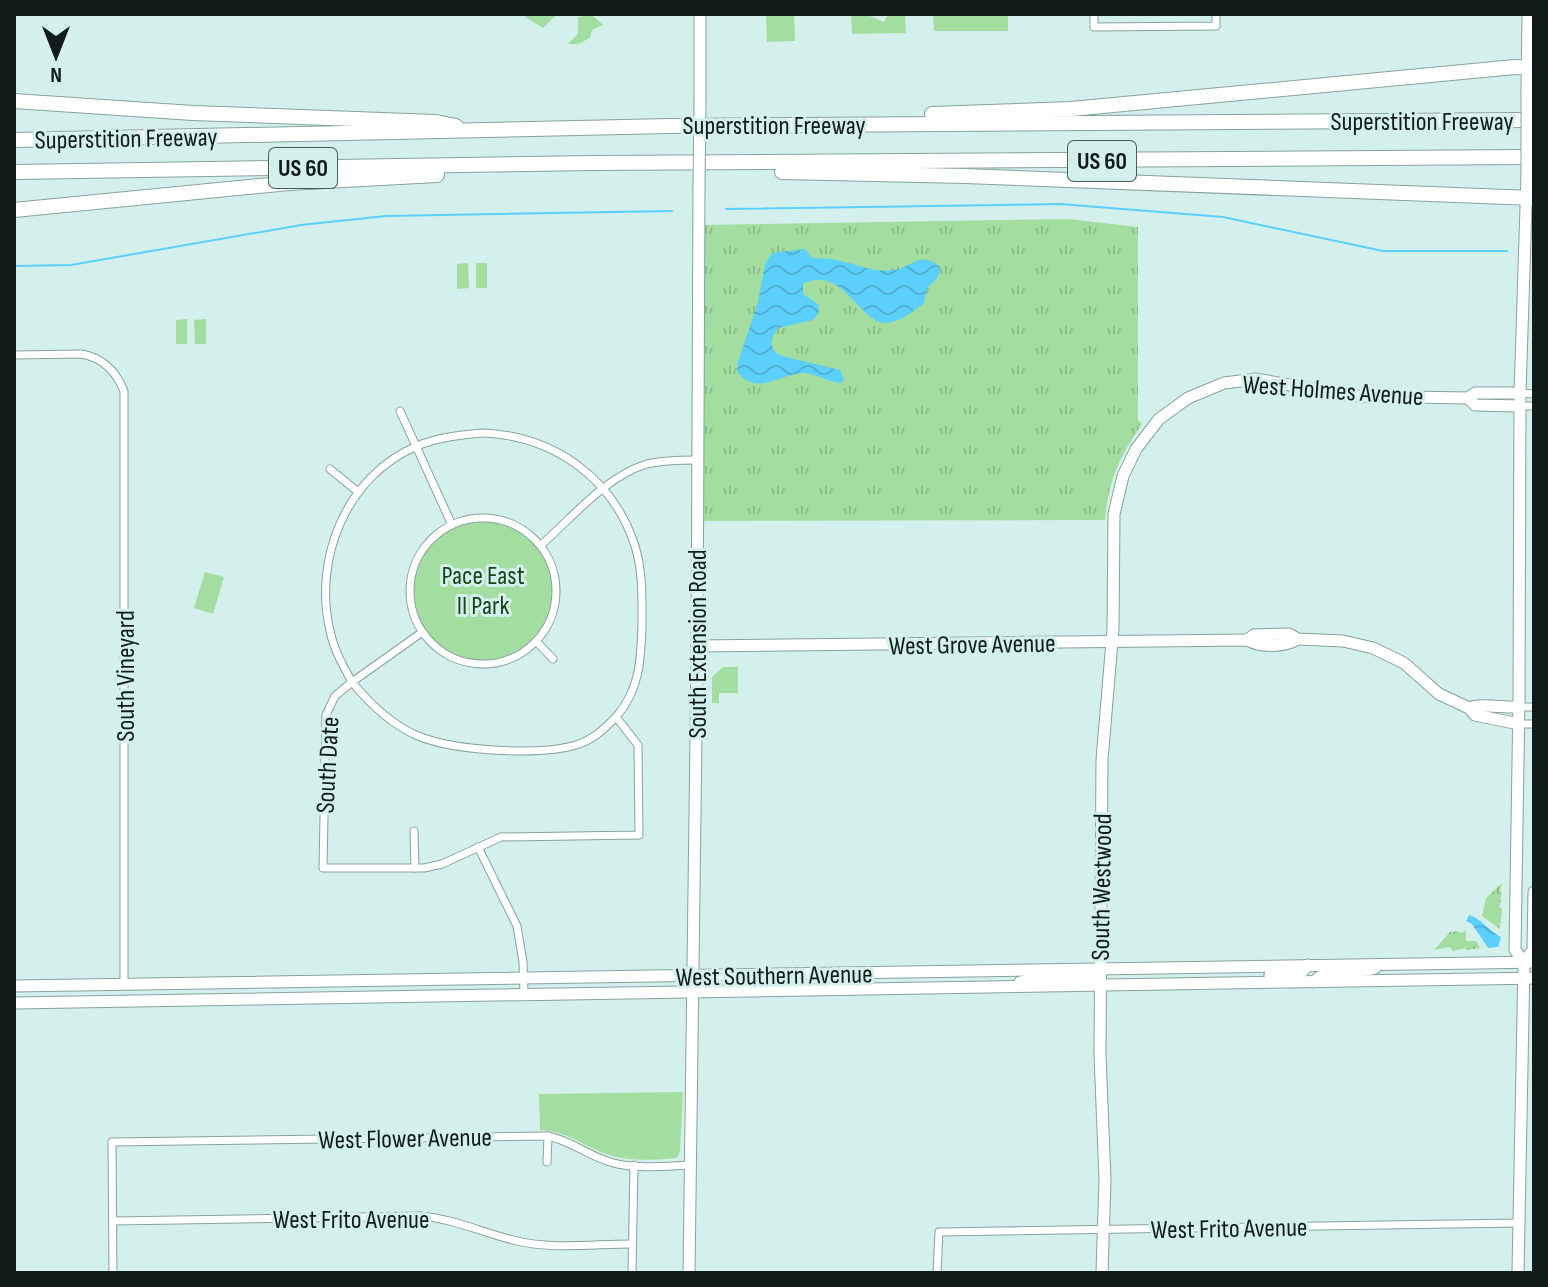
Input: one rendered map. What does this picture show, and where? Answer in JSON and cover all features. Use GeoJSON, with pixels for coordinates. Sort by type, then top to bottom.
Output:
{"type":"FeatureCollection","features":[{"type":"Feature","properties":{"kind":"highway"},"geometry":{"type":"LineString","coordinates":[[670,126],[778,117],[1071,109],[1530,68]]}},
{"type":"Feature","properties":{"kind":"highway"},"geometry":{"type":"LineString","coordinates":[[14,101],[221,114],[436,122],[480,132]]}},
{"type":"Feature","properties":{"kind":"highway","name":"Superstition Freeway"},"geometry":{"type":"LineString","coordinates":[[14,140],[670,126],[1534,120]]}},
{"type":"Feature","properties":{"kind":"highway","name":"Superstition Freeway"},"geometry":{"type":"LineString","coordinates":[[14,172],[593,163],[1534,157]]}},
{"type":"Feature","properties":{"kind":"highway"},"geometry":{"type":"LineString","coordinates":[[14,210],[289,183],[593,163]]}},
{"type":"Feature","properties":{"kind":"highway"},"geometry":{"type":"LineString","coordinates":[[670,164],[764,172],[965,176],[1529,198]]}},
{"type":"Feature","properties":{"kind":"main road","name":"South Extension Road"},"geometry":{"type":"LineString","coordinates":[[689,1273],[694,992],[700,14]]}},
{"type":"Feature","properties":{"kind":"main road"},"geometry":{"type":"LineString","coordinates":[[1528,14],[1529,198],[1520,400],[1515,950],[1529,962]]}},
{"type":"Feature","properties":{"kind":"main road","name":"West Holmes Avenue"},"geometry":{"type":"LineString","coordinates":[[1115,502],[1129,463],[1150,429],[1178,404],[1224,383],[1256,379],[1350,396],[1468,398],[1475,405],[1520,400]]}},
{"type":"Feature","properties":{"kind":"main road","name":"South Westwood"},"geometry":{"type":"LineString","coordinates":[[1102,1273],[1105,1149],[1100,1097],[1102,760],[1112,643],[1115,502]]}},
{"type":"Feature","properties":{"kind":"main road","name":"West Grove Avenue"},"geometry":{"type":"LineString","coordinates":[[697,646],[1247,640],[1257,645],[1278,645],[1298,639],[1356,643],[1389,654],[1404,663],[1439,694],[1469,708],[1475,715],[1519,724]]}},
{"type":"Feature","properties":{"kind":"main road","name":"West Grove Avenue"},"geometry":{"type":"LineString","coordinates":[[1469,708],[1478,705],[1499,709],[1519,707]]}},
{"type":"Feature","properties":{"kind":"main road"},"geometry":{"type":"LineString","coordinates":[[1518,1273],[1534,892]]}},
{"type":"Feature","properties":{"kind":"main road","name":"West Southern Avenue"},"geometry":{"type":"LineString","coordinates":[[14,986],[1529,962]]}},
{"type":"Feature","properties":{"kind":"main road"},"geometry":{"type":"LineString","coordinates":[[1314,982],[1324,973],[1361,972],[1391,963]]}},
{"type":"Feature","properties":{"kind":"main road"},"geometry":{"type":"LineString","coordinates":[[1230,983],[1263,975],[1300,974],[1308,965]]}},
{"type":"Feature","properties":{"kind":"main road"},"geometry":{"type":"LineString","coordinates":[[1100,986],[1111,977],[1158,976],[1185,968]]}},
{"type":"Feature","properties":{"kind":"main road"},"geometry":{"type":"LineString","coordinates":[[1008,987],[1033,979],[1092,978],[1100,970]]}},
{"type":"Feature","properties":{"kind":"main road"},"geometry":{"type":"LineString","coordinates":[[942,972],[943,988]]}},
{"type":"Feature","properties":{"kind":"main road"},"geometry":{"type":"LineString","coordinates":[[774,991],[805,983],[834,982],[839,974]]}},
{"type":"Feature","properties":{"kind":"main road","name":"West Southern Avenue"},"geometry":{"type":"LineString","coordinates":[[14,1003],[1529,978]]}},
{"type":"Feature","properties":{"kind":"street"},"geometry":{"type":"LineString","coordinates":[[1094,14],[1094,27],[1216,26],[1216,14]]}},
{"type":"Feature","properties":{"kind":"street","name":"South Vineyard"},"geometry":{"type":"LineString","coordinates":[[14,355],[82,354],[98,359],[112,370],[121,383],[125,398],[124,985]]}},
{"type":"Feature","properties":{"kind":"street","name":"West Holmes Avenue"},"geometry":{"type":"LineString","coordinates":[[1520,400],[1534,394]]}},
{"type":"Feature","properties":{"kind":"street","name":"West Holmes Avenue"},"geometry":{"type":"LineString","coordinates":[[1520,400],[1534,406]]}},
{"type":"Feature","properties":{"kind":"street"},"geometry":{"type":"LineString","coordinates":[[400,411],[452,525]]}},
{"type":"Feature","properties":{"kind":"street","name":"South Date"},"geometry":{"type":"LineString","coordinates":[[415,868],[323,868],[326,715],[335,696],[352,682],[330,633],[325,592],[328,554],[341,520],[358,492],[389,463],[417,446],[457,435],[483,433],[513,436],[562,454],[605,488],[618,506],[635,547],[642,605],[638,678],[631,696],[616,717]]}},
{"type":"Feature","properties":{"kind":"street"},"geometry":{"type":"LineString","coordinates":[[541,545],[605,488],[645,465],[698,460]]}},
{"type":"Feature","properties":{"kind":"street"},"geometry":{"type":"LineString","coordinates":[[330,469],[358,492]]}},
{"type":"Feature","properties":{"kind":"street"},"geometry":{"type":"LineString","coordinates":[[473,519],[499,520],[522,530],[541,545],[549,559],[556,591],[551,620],[536,641],[500,662],[473,663],[446,654],[421,633],[410,598],[412,572],[423,550],[452,525],[473,519]]}},
{"type":"Feature","properties":{"kind":"street"},"geometry":{"type":"LineString","coordinates":[[414,831],[415,868],[442,864],[501,837],[639,835],[638,745],[616,717],[591,739],[564,748],[475,749],[455,747],[416,735],[398,725],[369,701],[352,682],[421,633]]}},
{"type":"Feature","properties":{"kind":"street"},"geometry":{"type":"LineString","coordinates":[[536,641],[553,659]]}},
{"type":"Feature","properties":{"kind":"street","name":"West Grove Avenue"},"geometry":{"type":"LineString","coordinates":[[1519,707],[1534,707]]}},
{"type":"Feature","properties":{"kind":"street","name":"West Grove Avenue"},"geometry":{"type":"LineString","coordinates":[[1519,724],[1534,724]]}},
{"type":"Feature","properties":{"kind":"street"},"geometry":{"type":"LineString","coordinates":[[478,847],[517,926],[524,995]]}},
{"type":"Feature","properties":{"kind":"street"},"geometry":{"type":"LineString","coordinates":[[547,1162],[548,1136]]}},
{"type":"Feature","properties":{"kind":"street","name":"West Flower Avenue"},"geometry":{"type":"LineString","coordinates":[[114,1221],[112,1142],[548,1136],[564,1139],[607,1161],[634,1165],[691,1165]]}},
{"type":"Feature","properties":{"kind":"street"},"geometry":{"type":"LineString","coordinates":[[632,1273],[634,1165]]}},
{"type":"Feature","properties":{"kind":"street","name":"West Frito Avenue"},"geometry":{"type":"LineString","coordinates":[[114,1221],[421,1216],[466,1224],[532,1244],[632,1244]]}},
{"type":"Feature","properties":{"kind":"street"},"geometry":{"type":"LineString","coordinates":[[113,1273],[114,1221]]}},
{"type":"Feature","properties":{"kind":"street","name":"West Frito Avenue"},"geometry":{"type":"LineString","coordinates":[[937,1273],[939,1232],[1519,1223]]}},
{"type":"Feature","properties":{"kind":"green space"},"geometry":{"type":"Polygon","coordinates":[[[527,14],[557,14],[543,28],[525,17],[527,14]]]}},
{"type":"Feature","properties":{"kind":"green space"},"geometry":{"type":"Polygon","coordinates":[[[766,14],[794,14],[795,41],[767,42],[766,14]]]}},
{"type":"Feature","properties":{"kind":"green space"},"geometry":{"type":"Polygon","coordinates":[[[851,14],[865,14],[884,22],[888,14],[905,14],[906,33],[852,34],[851,14]]]}},
{"type":"Feature","properties":{"kind":"green space"},"geometry":{"type":"Polygon","coordinates":[[[933,14],[1008,14],[1008,31],[934,31],[933,14]]]}},
{"type":"Feature","properties":{"kind":"green space"},"geometry":{"type":"Polygon","coordinates":[[[592,15],[603,25],[592,30],[590,38],[578,44],[568,44],[578,34],[578,17],[592,15]]]}},
{"type":"Feature","properties":{"kind":"green space"},"geometry":{"type":"Polygon","coordinates":[[[1069,219],[1138,227],[1138,420],[1142,424],[1116,469],[1105,520],[697,521],[698,225],[1069,219]]]}},
{"type":"Feature","properties":{"kind":"green space"},"geometry":{"type":"Polygon","coordinates":[[[468,263],[469,288],[457,289],[457,264],[468,263]]]}},
{"type":"Feature","properties":{"kind":"green space"},"geometry":{"type":"Polygon","coordinates":[[[476,263],[487,263],[487,288],[476,288],[476,263]]]}},
{"type":"Feature","properties":{"kind":"green space"},"geometry":{"type":"Polygon","coordinates":[[[187,319],[187,344],[176,344],[176,320],[187,319]]]}},
{"type":"Feature","properties":{"kind":"green space"},"geometry":{"type":"Polygon","coordinates":[[[206,319],[206,344],[195,344],[194,320],[206,319]]]}},
{"type":"Feature","properties":{"kind":"green space","name":"Pace East II Park"},"geometry":{"type":"Polygon","coordinates":[[[483,522],[510,527],[532,542],[547,564],[552,591],[547,618],[532,640],[510,655],[483,660],[456,655],[434,640],[419,618],[414,591],[419,564],[434,542],[456,527],[483,522]]]}},
{"type":"Feature","properties":{"kind":"green space"},"geometry":{"type":"Polygon","coordinates":[[[205,572],[224,577],[213,614],[194,608],[205,572]]]}},
{"type":"Feature","properties":{"kind":"green space"},"geometry":{"type":"Polygon","coordinates":[[[723,667],[738,667],[738,693],[719,693],[719,703],[712,703],[712,677],[723,667]]]}},
{"type":"Feature","properties":{"kind":"green space"},"geometry":{"type":"Polygon","coordinates":[[[1502,883],[1500,929],[1482,916],[1486,898],[1502,883]]]}},
{"type":"Feature","properties":{"kind":"green space"},"geometry":{"type":"Polygon","coordinates":[[[1466,931],[1466,941],[1476,941],[1480,948],[1434,950],[1450,932],[1466,931]]]}},
{"type":"Feature","properties":{"kind":"green space"},"geometry":{"type":"Polygon","coordinates":[[[683,1092],[680,1152],[677,1158],[641,1160],[614,1157],[566,1136],[540,1130],[539,1094],[683,1092]]]}},
{"type":"Feature","properties":{"kind":"water"},"geometry":{"type":"Polygon","coordinates":[[[805,249],[812,258],[834,259],[879,270],[893,270],[927,260],[940,267],[940,272],[928,288],[924,303],[889,323],[875,320],[828,281],[816,280],[803,284],[803,294],[818,304],[819,312],[813,320],[778,328],[772,347],[782,356],[840,370],[844,379],[841,383],[804,373],[753,383],[737,371],[758,302],[765,264],[772,253],[805,249]]]}},
{"type":"Feature","properties":{"kind":"water"},"geometry":{"type":"Polygon","coordinates":[[[1469,915],[1501,937],[1498,947],[1488,948],[1472,924],[1466,921],[1469,915]]]}},
{"type":"Feature","properties":{"kind":"waterway"},"geometry":{"type":"LineString","coordinates":[[726,209],[1060,204],[1223,217],[1383,251],[1507,251]]}},
{"type":"Feature","properties":{"kind":"waterway"},"geometry":{"type":"LineString","coordinates":[[14,266],[71,265],[301,225],[386,216],[672,211]]}}]}
